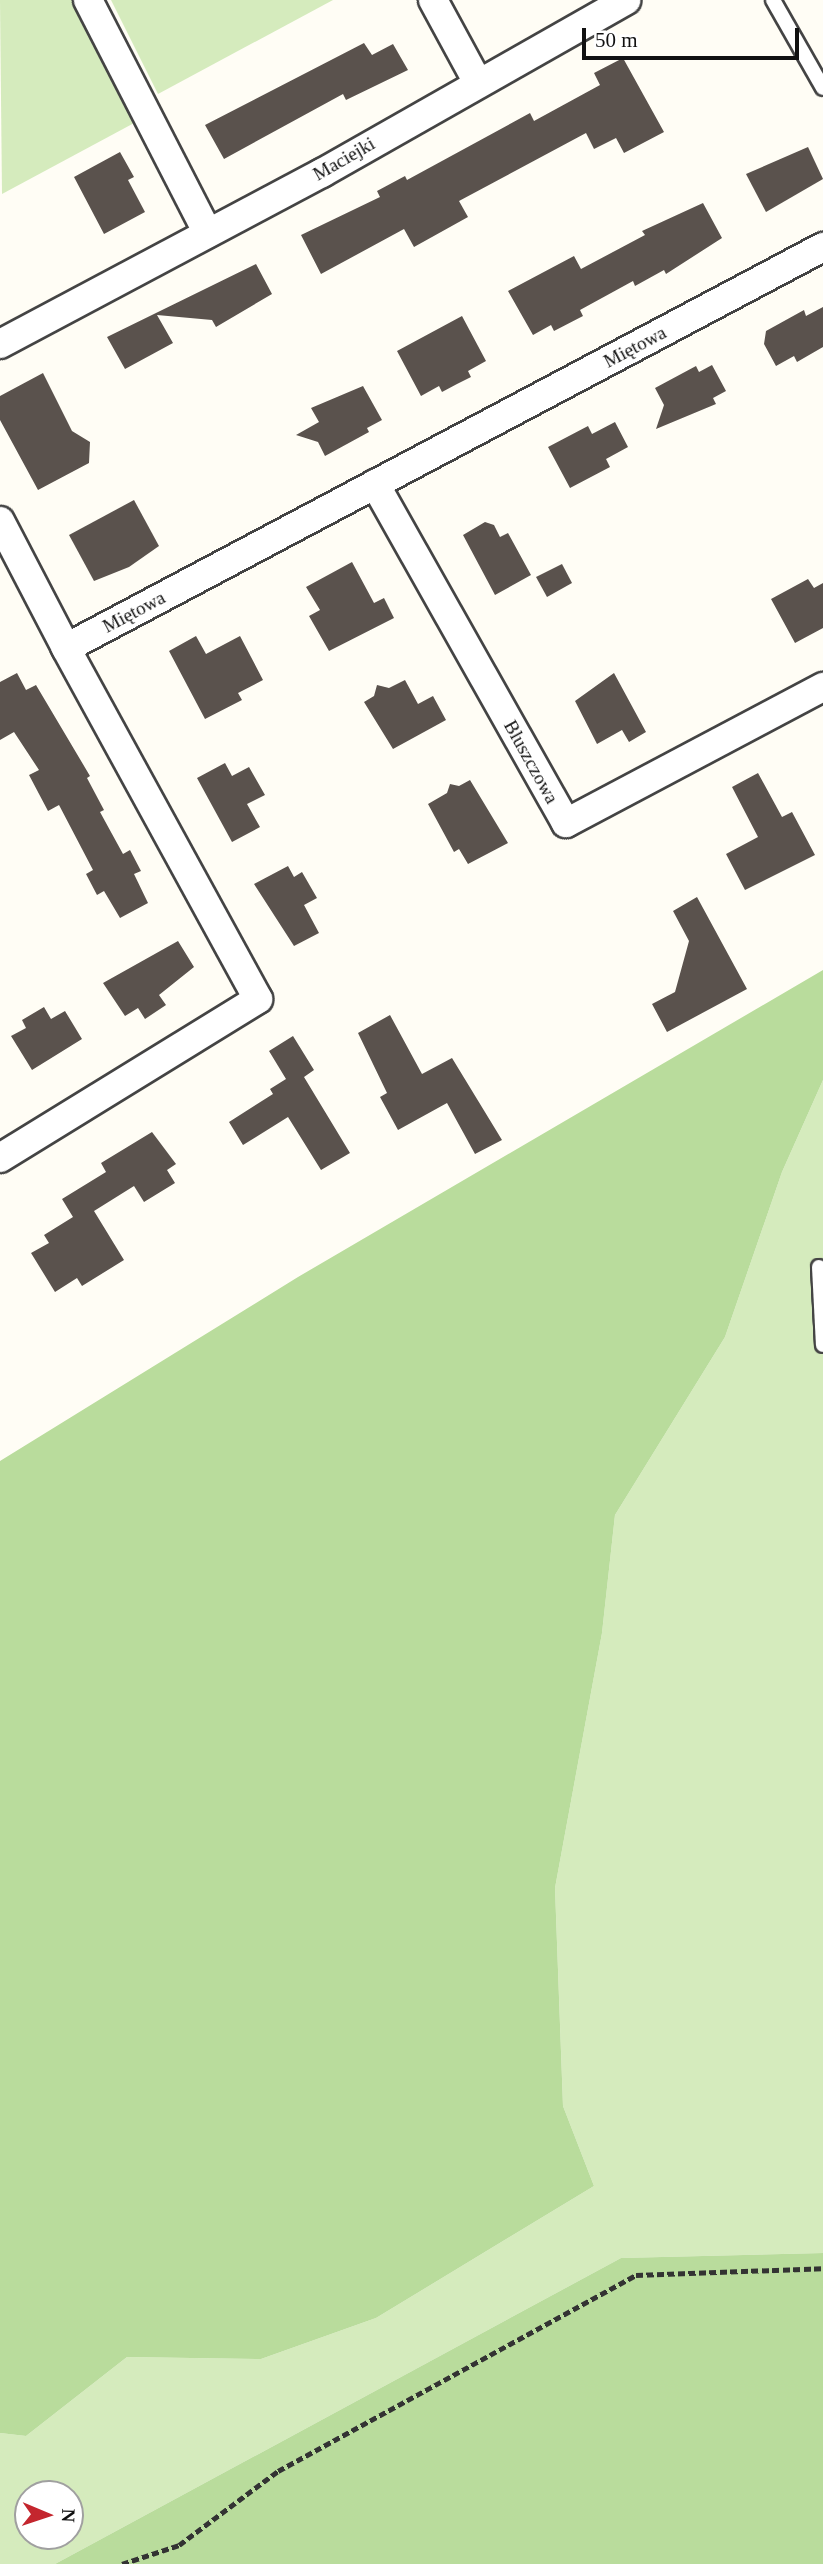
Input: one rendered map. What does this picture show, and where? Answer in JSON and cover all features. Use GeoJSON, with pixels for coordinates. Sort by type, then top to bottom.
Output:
{"type":"FeatureCollection","features":[{"type":"Feature","properties":{"kind":"street"},"geometry":{"type":"LineString","coordinates":[[88,0],[208,233]]}},
{"type":"Feature","properties":{"kind":"street"},"geometry":{"type":"LineString","coordinates":[[433,0],[477,81]]}},
{"type":"Feature","properties":{"kind":"street","name":"Maciejki"},"geometry":{"type":"LineString","coordinates":[[0,344],[322,173],[477,81],[626,0]]}},
{"type":"Feature","properties":{"kind":"street","name":"Miętowa"},"geometry":{"type":"LineString","coordinates":[[66,648],[823,247]]}},
{"type":"Feature","properties":{"kind":"street","name":"Bluszczowa"},"geometry":{"type":"LineString","coordinates":[[375,485],[566,823],[823,687]]}},
{"type":"Feature","properties":{"kind":"street"},"geometry":{"type":"LineString","coordinates":[[0,522],[258,999],[0,1158]]}},
{"type":"Feature","properties":{"kind":"lane"},"geometry":{"type":"LineString","coordinates":[[773,0],[823,88]]}},
{"type":"Feature","properties":{"kind":"lane"},"geometry":{"type":"LineString","coordinates":[[819,1267],[823,1345]]}},
{"type":"Feature","properties":{"kind":"path"},"geometry":{"type":"LineString","coordinates":[[122,2564],[179,2545],[278,2471],[636,2274],[823,2268]]}},
{"type":"Feature","properties":{"kind":"green space"},"geometry":{"type":"Polygon","coordinates":[[[0,0],[76,0],[136,122],[2,194],[0,0]]]}},
{"type":"Feature","properties":{"kind":"green space"},"geometry":{"type":"Polygon","coordinates":[[[111,0],[333,0],[158,94],[111,0]]]}},
{"type":"Feature","properties":{"kind":"green space"},"geometry":{"type":"Polygon","coordinates":[[[823,970],[823,1080],[782,1172],[725,1337],[615,1515],[602,1633],[555,1888],[563,2106],[594,2186],[376,2318],[261,2359],[127,2357],[26,2436],[0,2433],[0,1461],[298,1277],[823,970]]]}},
{"type":"Feature","properties":{"kind":"green space"},"geometry":{"type":"Polygon","coordinates":[[[823,1080],[823,2253],[621,2258],[84,2548],[84,2480],[14,2480],[14,2550],[81,2550],[55,2564],[0,2564],[0,2433],[26,2436],[127,2357],[261,2359],[376,2318],[594,2186],[563,2106],[555,1888],[602,1633],[615,1515],[725,1337],[782,1172],[823,1080]]]}},
{"type":"Feature","properties":{"kind":"green space"},"geometry":{"type":"Polygon","coordinates":[[[823,2253],[823,2564],[55,2564],[84,2550],[621,2258],[823,2253]]]}},
{"type":"Feature","properties":{"kind":"building"},"geometry":{"type":"Polygon","coordinates":[[[364,43],[372,55],[393,44],[408,70],[346,100],[343,94],[224,159],[205,125],[364,43]]]}},
{"type":"Feature","properties":{"kind":"building"},"geometry":{"type":"Polygon","coordinates":[[[623,58],[664,132],[624,153],[616,138],[594,149],[586,133],[459,201],[468,217],[414,247],[404,229],[321,274],[301,235],[380,197],[377,191],[405,176],[407,180],[530,113],[534,121],[600,85],[594,73],[623,58]]]}},
{"type":"Feature","properties":{"kind":"building"},"geometry":{"type":"Polygon","coordinates":[[[808,147],[823,179],[766,212],[746,174],[808,147]]]}},
{"type":"Feature","properties":{"kind":"building"},"geometry":{"type":"Polygon","coordinates":[[[120,152],[134,177],[128,180],[145,212],[104,234],[74,177],[120,152]]]}},
{"type":"Feature","properties":{"kind":"building"},"geometry":{"type":"Polygon","coordinates":[[[703,203],[722,238],[666,274],[664,270],[635,286],[633,281],[580,310],[583,316],[554,331],[551,325],[533,335],[508,291],[574,256],[581,269],[645,235],[642,231],[703,203]]]}},
{"type":"Feature","properties":{"kind":"building"},"geometry":{"type":"Polygon","coordinates":[[[256,264],[272,294],[216,327],[212,320],[157,315],[173,343],[125,369],[107,337],[256,264]]]}},
{"type":"Feature","properties":{"kind":"building"},"geometry":{"type":"Polygon","coordinates":[[[823,307],[823,347],[797,362],[794,356],[776,366],[764,344],[766,331],[804,310],[806,316],[823,307]]]}},
{"type":"Feature","properties":{"kind":"building"},"geometry":{"type":"Polygon","coordinates":[[[462,316],[486,361],[468,371],[471,377],[442,392],[439,386],[421,396],[397,351],[462,316]]]}},
{"type":"Feature","properties":{"kind":"building"},"geometry":{"type":"Polygon","coordinates":[[[712,365],[726,391],[713,398],[716,404],[656,429],[664,405],[655,388],[696,366],[699,372],[712,365]]]}},
{"type":"Feature","properties":{"kind":"building"},"geometry":{"type":"Polygon","coordinates":[[[43,373],[72,431],[90,442],[89,463],[38,490],[0,420],[0,396],[43,373]]]}},
{"type":"Feature","properties":{"kind":"building"},"geometry":{"type":"Polygon","coordinates":[[[363,386],[382,420],[367,428],[369,432],[325,456],[318,442],[296,435],[319,422],[311,408],[363,386]]]}},
{"type":"Feature","properties":{"kind":"building"},"geometry":{"type":"Polygon","coordinates":[[[615,422],[628,447],[606,459],[610,467],[570,488],[548,447],[588,426],[592,434],[615,422]]]}},
{"type":"Feature","properties":{"kind":"building"},"geometry":{"type":"Polygon","coordinates":[[[134,500],[159,546],[129,567],[94,581],[69,535],[134,500]]]}},
{"type":"Feature","properties":{"kind":"building"},"geometry":{"type":"Polygon","coordinates":[[[485,522],[494,525],[500,537],[508,533],[531,575],[495,595],[463,535],[485,522]]]}},
{"type":"Feature","properties":{"kind":"building"},"geometry":{"type":"Polygon","coordinates":[[[352,562],[374,603],[384,598],[394,618],[329,651],[309,616],[320,610],[306,587],[352,562]]]}},
{"type":"Feature","properties":{"kind":"building"},"geometry":{"type":"Polygon","coordinates":[[[562,564],[572,583],[547,597],[536,577],[562,564]]]}},
{"type":"Feature","properties":{"kind":"building"},"geometry":{"type":"Polygon","coordinates":[[[808,579],[814,588],[823,583],[823,628],[795,643],[771,599],[808,579]]]}},
{"type":"Feature","properties":{"kind":"building"},"geometry":{"type":"Polygon","coordinates":[[[196,636],[206,654],[240,636],[263,680],[238,693],[242,700],[205,719],[169,651],[196,636]]]}},
{"type":"Feature","properties":{"kind":"building"},"geometry":{"type":"Polygon","coordinates":[[[17,673],[26,690],[36,685],[90,776],[87,778],[104,810],[100,812],[123,854],[130,850],[141,871],[134,874],[148,903],[120,918],[104,891],[97,895],[86,874],[93,870],[59,805],[48,811],[29,775],[39,770],[14,732],[0,740],[0,682],[17,673]]]}},
{"type":"Feature","properties":{"kind":"building"},"geometry":{"type":"Polygon","coordinates":[[[614,673],[646,732],[629,742],[622,730],[597,744],[575,701],[614,673]]]}},
{"type":"Feature","properties":{"kind":"building"},"geometry":{"type":"Polygon","coordinates":[[[405,680],[418,704],[433,696],[446,720],[393,749],[364,702],[374,696],[377,685],[389,688],[405,680]]]}},
{"type":"Feature","properties":{"kind":"building"},"geometry":{"type":"Polygon","coordinates":[[[225,763],[232,776],[249,767],[265,795],[247,804],[260,827],[232,842],[197,778],[225,763]]]}},
{"type":"Feature","properties":{"kind":"building"},"geometry":{"type":"Polygon","coordinates":[[[758,773],[782,817],[792,812],[815,855],[745,890],[726,854],[758,837],[732,787],[758,773]]]}},
{"type":"Feature","properties":{"kind":"building"},"geometry":{"type":"Polygon","coordinates":[[[470,780],[508,843],[468,864],[459,849],[454,852],[428,804],[447,793],[450,784],[459,786],[470,780]]]}},
{"type":"Feature","properties":{"kind":"building"},"geometry":{"type":"Polygon","coordinates":[[[288,866],[294,877],[302,872],[317,898],[304,905],[319,933],[294,946],[254,884],[288,866]]]}},
{"type":"Feature","properties":{"kind":"building"},"geometry":{"type":"Polygon","coordinates":[[[697,897],[747,989],[667,1032],[652,1004],[675,992],[689,941],[673,911],[697,897]]]}},
{"type":"Feature","properties":{"kind":"building"},"geometry":{"type":"Polygon","coordinates":[[[178,941],[194,967],[159,995],[166,1005],[145,1019],[138,1008],[125,1016],[103,983],[178,941]]]}},
{"type":"Feature","properties":{"kind":"building"},"geometry":{"type":"Polygon","coordinates":[[[44,1007],[51,1019],[65,1011],[82,1039],[32,1070],[11,1036],[26,1028],[22,1020],[44,1007]]]}},
{"type":"Feature","properties":{"kind":"building"},"geometry":{"type":"Polygon","coordinates":[[[390,1015],[422,1074],[452,1058],[502,1140],[475,1154],[447,1103],[398,1130],[380,1097],[387,1093],[358,1033],[390,1015]]]}},
{"type":"Feature","properties":{"kind":"building"},"geometry":{"type":"Polygon","coordinates":[[[293,1036],[314,1070],[304,1077],[350,1153],[321,1170],[288,1117],[243,1145],[229,1122],[273,1094],[270,1089],[286,1079],[269,1051],[293,1036]]]}},
{"type":"Feature","properties":{"kind":"building"},"geometry":{"type":"Polygon","coordinates":[[[152,1132],[176,1164],[167,1170],[175,1183],[144,1202],[134,1186],[94,1211],[124,1260],[82,1286],[77,1278],[55,1292],[31,1253],[49,1243],[44,1235],[73,1217],[62,1199],[106,1172],[101,1163],[152,1132]]]}}]}
